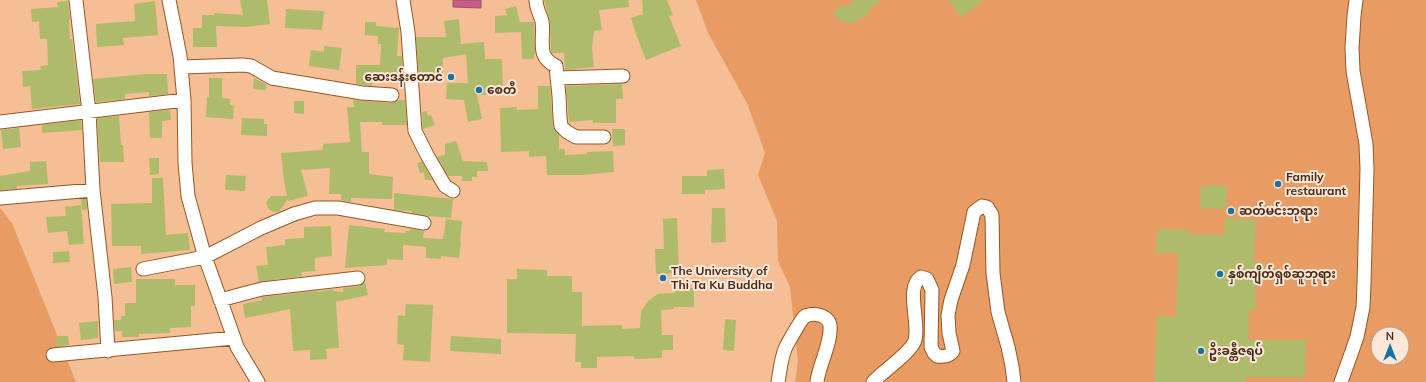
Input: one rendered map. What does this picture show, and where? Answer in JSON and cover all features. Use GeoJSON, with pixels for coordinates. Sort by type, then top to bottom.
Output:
{"type":"FeatureCollection","features":[{"type":"Feature","properties":{"kind":"street"},"geometry":{"type":"LineString","coordinates":[[76,0],[89,112],[93,190],[104,290],[108,351]]}},
{"type":"Feature","properties":{"kind":"street"},"geometry":{"type":"LineString","coordinates":[[169,0],[181,67],[184,100],[185,163],[188,196],[205,257],[237,347],[258,382]]}},
{"type":"Feature","properties":{"kind":"street"},"geometry":{"type":"LineString","coordinates":[[402,0],[408,32],[415,132],[445,186],[453,191]]}},
{"type":"Feature","properties":{"kind":"street"},"geometry":{"type":"LineString","coordinates":[[536,0],[542,21],[542,52],[550,63],[556,66],[561,126],[567,132],[576,137],[604,137]]}},
{"type":"Feature","properties":{"kind":"street"},"geometry":{"type":"LineString","coordinates":[[1342,382],[1357,337],[1363,307],[1364,284],[1368,169],[1366,144],[1353,71],[1352,48],[1356,0]]}},
{"type":"Feature","properties":{"kind":"street"},"geometry":{"type":"LineString","coordinates":[[181,67],[252,66],[272,78],[362,93],[392,95]]}},
{"type":"Feature","properties":{"kind":"street"},"geometry":{"type":"LineString","coordinates":[[557,78],[624,76]]}},
{"type":"Feature","properties":{"kind":"street"},"geometry":{"type":"LineString","coordinates":[[0,122],[184,100]]}},
{"type":"Feature","properties":{"kind":"street"},"geometry":{"type":"LineString","coordinates":[[0,198],[93,190]]}},
{"type":"Feature","properties":{"kind":"street"},"geometry":{"type":"LineString","coordinates":[[874,382],[910,348],[915,341],[916,320],[913,292],[914,283],[921,277],[927,279],[932,290],[931,346],[934,353],[937,356],[946,356],[953,351],[949,333],[948,315],[951,300],[963,265],[974,212],[979,206],[984,206],[988,207],[992,215],[993,273],[998,312],[1008,347],[1014,382]]}},
{"type":"Feature","properties":{"kind":"street"},"geometry":{"type":"LineString","coordinates":[[143,269],[205,257],[261,228],[294,214],[315,208],[345,209],[424,223]]}},
{"type":"Feature","properties":{"kind":"street"},"geometry":{"type":"LineString","coordinates":[[220,300],[262,289],[358,278]]}},
{"type":"Feature","properties":{"kind":"street"},"geometry":{"type":"LineString","coordinates":[[778,382],[785,349],[804,317],[819,314],[825,317],[830,323],[828,342],[818,373],[817,382]]}},
{"type":"Feature","properties":{"kind":"street"},"geometry":{"type":"LineString","coordinates":[[53,355],[234,338]]}},
{"type":"Feature","properties":{"kind":"shaded area"},"geometry":{"type":"Polygon","coordinates":[[[453,0],[481,0],[481,8],[453,7],[453,0]]]}},
{"type":"Feature","properties":{"kind":"shaded area"},"geometry":{"type":"Polygon","coordinates":[[[696,0],[1426,0],[1426,382],[795,382],[798,361],[790,287],[778,261],[777,221],[758,175],[765,153],[747,103],[708,33],[696,0]]]}},
{"type":"Feature","properties":{"kind":"shaded area"},"geometry":{"type":"Polygon","coordinates":[[[0,208],[12,223],[76,382],[0,382],[0,208]]]}},
{"type":"Feature","properties":{"kind":"building"},"geometry":{"type":"Polygon","coordinates":[[[240,0],[267,0],[270,24],[247,27],[216,26],[217,47],[193,47],[193,28],[202,28],[202,15],[214,15],[214,13],[243,15],[240,0]]]}},
{"type":"Feature","properties":{"kind":"building"},"geometry":{"type":"Polygon","coordinates":[[[544,0],[628,0],[629,7],[599,10],[602,30],[594,31],[592,48],[594,67],[565,70],[564,53],[552,53],[551,50],[550,20],[544,0]]]}},
{"type":"Feature","properties":{"kind":"building"},"geometry":{"type":"Polygon","coordinates":[[[642,0],[667,0],[673,15],[669,16],[681,46],[646,60],[631,18],[643,14],[642,0]]]}},
{"type":"Feature","properties":{"kind":"building"},"geometry":{"type":"Polygon","coordinates":[[[855,0],[882,0],[870,9],[864,17],[853,23],[842,22],[833,15],[841,5],[845,7],[855,0]]]}},
{"type":"Feature","properties":{"kind":"building"},"geometry":{"type":"Polygon","coordinates":[[[949,0],[984,0],[961,17],[949,0]]]}},
{"type":"Feature","properties":{"kind":"building"},"geometry":{"type":"Polygon","coordinates":[[[68,1],[70,39],[72,39],[80,104],[32,109],[30,86],[23,87],[22,71],[41,70],[40,66],[48,65],[47,39],[40,39],[39,21],[32,22],[31,9],[58,7],[57,2],[68,1]]]}},
{"type":"Feature","properties":{"kind":"building"},"geometry":{"type":"Polygon","coordinates":[[[155,1],[158,35],[123,38],[124,45],[97,47],[96,24],[135,21],[134,4],[155,1]]]}},
{"type":"Feature","properties":{"kind":"building"},"geometry":{"type":"Polygon","coordinates":[[[516,6],[520,22],[534,22],[534,59],[522,59],[521,32],[495,33],[495,16],[507,15],[505,9],[516,6]]]}},
{"type":"Feature","properties":{"kind":"building"},"geometry":{"type":"Polygon","coordinates":[[[286,9],[324,11],[322,30],[285,28],[286,9]]]}},
{"type":"Feature","properties":{"kind":"building"},"geometry":{"type":"Polygon","coordinates":[[[459,19],[461,44],[484,42],[485,59],[502,59],[503,94],[477,95],[482,119],[468,122],[464,100],[446,99],[447,83],[468,83],[466,54],[443,58],[443,78],[419,78],[416,37],[446,37],[444,21],[459,19]]]}},
{"type":"Feature","properties":{"kind":"building"},"geometry":{"type":"Polygon","coordinates":[[[365,22],[376,22],[376,26],[399,28],[397,56],[402,56],[403,77],[372,75],[372,86],[356,84],[356,65],[380,65],[381,44],[378,44],[378,36],[365,35],[365,22]]]}},
{"type":"Feature","properties":{"kind":"building"},"geometry":{"type":"Polygon","coordinates":[[[324,46],[342,48],[339,70],[309,66],[311,50],[324,52],[324,46]]]}},
{"type":"Feature","properties":{"kind":"building"},"geometry":{"type":"Polygon","coordinates":[[[146,74],[167,74],[168,94],[149,96],[149,92],[125,94],[125,99],[96,102],[93,79],[146,74]]]}},
{"type":"Feature","properties":{"kind":"building"},"geometry":{"type":"Polygon","coordinates":[[[209,78],[222,78],[222,98],[230,99],[230,105],[234,106],[233,119],[206,117],[207,97],[209,97],[209,78]]]}},
{"type":"Feature","properties":{"kind":"building"},"geometry":{"type":"Polygon","coordinates":[[[254,78],[266,84],[266,90],[253,89],[254,78]]]}},
{"type":"Feature","properties":{"kind":"building"},"geometry":{"type":"Polygon","coordinates":[[[622,84],[623,99],[616,99],[616,123],[593,123],[593,120],[569,122],[566,86],[622,84]]]}},
{"type":"Feature","properties":{"kind":"building"},"geometry":{"type":"Polygon","coordinates":[[[538,86],[550,86],[553,127],[559,135],[559,149],[565,149],[565,155],[613,151],[614,172],[583,175],[547,175],[546,156],[529,157],[529,151],[501,152],[500,108],[517,107],[517,110],[538,109],[538,86]]]}},
{"type":"Feature","properties":{"kind":"building"},"geometry":{"type":"Polygon","coordinates":[[[353,100],[391,103],[398,100],[405,100],[407,125],[382,125],[382,122],[360,122],[362,152],[369,152],[369,174],[393,177],[392,199],[351,198],[351,202],[341,200],[341,194],[329,194],[330,168],[301,170],[308,196],[288,201],[288,199],[279,212],[270,211],[266,203],[271,196],[287,196],[281,153],[321,150],[323,149],[323,144],[350,142],[347,107],[354,107],[353,100]]]}},
{"type":"Feature","properties":{"kind":"building"},"geometry":{"type":"Polygon","coordinates":[[[294,101],[304,101],[304,114],[294,113],[294,101]]]}},
{"type":"Feature","properties":{"kind":"building"},"geometry":{"type":"Polygon","coordinates":[[[170,110],[171,120],[162,121],[162,138],[150,138],[149,112],[170,110]]]}},
{"type":"Feature","properties":{"kind":"building"},"geometry":{"type":"Polygon","coordinates":[[[427,111],[428,116],[431,115],[435,125],[423,129],[422,112],[427,111]]]}},
{"type":"Feature","properties":{"kind":"building"},"geometry":{"type":"Polygon","coordinates":[[[119,116],[124,162],[100,162],[97,118],[119,116]]]}},
{"type":"Feature","properties":{"kind":"building"},"geometry":{"type":"Polygon","coordinates":[[[242,118],[264,119],[264,124],[267,124],[267,136],[241,135],[242,118]]]}},
{"type":"Feature","properties":{"kind":"building"},"geometry":{"type":"Polygon","coordinates":[[[81,120],[82,130],[42,133],[42,125],[81,120]]]}},
{"type":"Feature","properties":{"kind":"building"},"geometry":{"type":"Polygon","coordinates":[[[19,128],[21,147],[3,149],[1,130],[19,128]]]}},
{"type":"Feature","properties":{"kind":"building"},"geometry":{"type":"Polygon","coordinates":[[[612,129],[625,129],[625,145],[613,146],[612,129]]]}},
{"type":"Feature","properties":{"kind":"building"},"geometry":{"type":"Polygon","coordinates":[[[456,141],[463,161],[487,162],[488,171],[477,171],[477,177],[472,177],[472,181],[462,181],[462,176],[448,176],[437,157],[445,155],[445,144],[456,141]]]}},
{"type":"Feature","properties":{"kind":"building"},"geometry":{"type":"Polygon","coordinates":[[[149,158],[159,158],[159,174],[150,175],[149,158]]]}},
{"type":"Feature","properties":{"kind":"building"},"geometry":{"type":"Polygon","coordinates":[[[46,161],[48,184],[17,186],[17,189],[0,190],[0,176],[30,171],[30,162],[46,161]]]}},
{"type":"Feature","properties":{"kind":"building"},"geometry":{"type":"Polygon","coordinates":[[[422,162],[432,180],[425,180],[424,172],[420,173],[417,163],[422,162]]]}},
{"type":"Feature","properties":{"kind":"building"},"geometry":{"type":"Polygon","coordinates":[[[724,169],[725,189],[705,190],[705,194],[682,194],[682,176],[707,176],[707,170],[724,169]]]}},
{"type":"Feature","properties":{"kind":"building"},"geometry":{"type":"Polygon","coordinates":[[[226,175],[246,176],[245,191],[225,190],[226,175]]]}},
{"type":"Feature","properties":{"kind":"building"},"geometry":{"type":"Polygon","coordinates":[[[152,178],[163,178],[166,235],[188,233],[190,250],[141,254],[141,246],[112,246],[111,204],[152,203],[152,178]]]}},
{"type":"Feature","properties":{"kind":"building"},"geometry":{"type":"Polygon","coordinates":[[[1201,185],[1227,186],[1226,209],[1200,208],[1201,185]]]}},
{"type":"Feature","properties":{"kind":"building"},"geometry":{"type":"Polygon","coordinates":[[[394,193],[453,199],[451,218],[428,216],[412,213],[412,211],[394,210],[394,193]]]}},
{"type":"Feature","properties":{"kind":"building"},"geometry":{"type":"Polygon","coordinates":[[[81,199],[86,199],[87,209],[82,210],[81,199]]]}},
{"type":"Feature","properties":{"kind":"building"},"geometry":{"type":"Polygon","coordinates":[[[81,205],[84,244],[69,245],[67,231],[48,233],[46,217],[66,216],[65,207],[81,205]]]}},
{"type":"Feature","properties":{"kind":"building"},"geometry":{"type":"Polygon","coordinates":[[[712,208],[725,208],[726,242],[711,243],[712,208]]]}},
{"type":"Feature","properties":{"kind":"building"},"geometry":{"type":"Polygon","coordinates":[[[677,218],[679,273],[656,274],[655,249],[664,249],[663,219],[677,218]]]}},
{"type":"Feature","properties":{"kind":"building"},"geometry":{"type":"Polygon","coordinates":[[[1225,218],[1256,219],[1254,262],[1263,262],[1262,285],[1256,285],[1255,310],[1249,310],[1248,340],[1306,340],[1305,377],[1246,377],[1246,382],[1154,382],[1157,316],[1176,317],[1178,253],[1156,253],[1157,229],[1188,230],[1188,234],[1224,235],[1225,218]]]}},
{"type":"Feature","properties":{"kind":"building"},"geometry":{"type":"Polygon","coordinates":[[[446,219],[462,221],[459,258],[441,256],[441,259],[426,258],[426,247],[403,245],[403,260],[387,259],[387,265],[345,268],[349,225],[385,229],[384,232],[406,233],[406,231],[410,231],[410,229],[424,231],[423,238],[443,239],[446,219]]]}},
{"type":"Feature","properties":{"kind":"building"},"geometry":{"type":"Polygon","coordinates":[[[331,226],[332,256],[315,258],[315,271],[301,272],[302,276],[259,282],[256,266],[268,265],[266,247],[285,245],[285,239],[304,238],[304,227],[331,226]]]}},
{"type":"Feature","properties":{"kind":"building"},"geometry":{"type":"Polygon","coordinates":[[[69,251],[70,262],[53,263],[53,252],[69,251]]]}},
{"type":"Feature","properties":{"kind":"building"},"geometry":{"type":"Polygon","coordinates":[[[131,267],[132,282],[114,284],[113,269],[131,267]]]}},
{"type":"Feature","properties":{"kind":"building"},"geometry":{"type":"Polygon","coordinates":[[[517,269],[547,270],[547,276],[572,276],[572,292],[582,292],[582,326],[622,325],[622,329],[640,328],[641,311],[648,301],[658,294],[675,293],[675,288],[694,288],[694,307],[674,307],[674,309],[661,310],[662,335],[673,335],[673,350],[662,350],[662,358],[634,359],[634,356],[597,357],[597,368],[581,368],[581,362],[575,362],[576,334],[507,333],[507,279],[517,279],[517,269]]]}},
{"type":"Feature","properties":{"kind":"building"},"geometry":{"type":"Polygon","coordinates":[[[136,279],[175,279],[175,285],[195,285],[195,306],[191,306],[191,327],[170,328],[170,333],[139,334],[139,337],[122,337],[122,331],[115,331],[114,320],[121,320],[121,316],[125,316],[125,303],[136,303],[136,279]]]}},
{"type":"Feature","properties":{"kind":"building"},"geometry":{"type":"Polygon","coordinates":[[[365,282],[368,295],[336,302],[339,348],[326,349],[327,359],[310,360],[310,350],[293,351],[290,309],[245,318],[243,304],[262,300],[261,297],[318,292],[333,289],[333,291],[343,292],[343,288],[359,286],[365,282]]]}},
{"type":"Feature","properties":{"kind":"building"},"geometry":{"type":"Polygon","coordinates":[[[406,304],[433,305],[430,362],[403,360],[404,345],[397,344],[398,315],[405,316],[406,304]]]}},
{"type":"Feature","properties":{"kind":"building"},"geometry":{"type":"Polygon","coordinates":[[[725,319],[736,320],[734,351],[723,350],[725,319]]]}},
{"type":"Feature","properties":{"kind":"building"},"geometry":{"type":"Polygon","coordinates":[[[98,321],[98,338],[81,340],[79,323],[98,321]]]}},
{"type":"Feature","properties":{"kind":"building"},"geometry":{"type":"Polygon","coordinates":[[[56,336],[68,336],[69,345],[57,347],[56,336]]]}},
{"type":"Feature","properties":{"kind":"building"},"geometry":{"type":"Polygon","coordinates":[[[451,336],[501,339],[501,354],[450,351],[451,336]]]}},
{"type":"Feature","properties":{"kind":"place","name":"ဆေးဒန်းတောင်"},"geometry":{"type":"Point","coordinates":[451,77]}},
{"type":"Feature","properties":{"kind":"place","name":"စေတီ"},"geometry":{"type":"Point","coordinates":[479,90]}},
{"type":"Feature","properties":{"kind":"place","name":"Family restaurant"},"geometry":{"type":"Point","coordinates":[1278,184]}},
{"type":"Feature","properties":{"kind":"place","name":"ဆတ်မင်းဘုရား"},"geometry":{"type":"Point","coordinates":[1231,211]}},
{"type":"Feature","properties":{"kind":"place","name":"နှစ်ကျိတ်ရှစ်ဆူဘုရား"},"geometry":{"type":"Point","coordinates":[1220,274]}},
{"type":"Feature","properties":{"kind":"place","name":"The University of Thi Ta Ku Buddha"},"geometry":{"type":"Point","coordinates":[663,278]}},
{"type":"Feature","properties":{"kind":"place","name":"ဦးခန္တီဇရပ်"},"geometry":{"type":"Point","coordinates":[1201,351]}}]}
